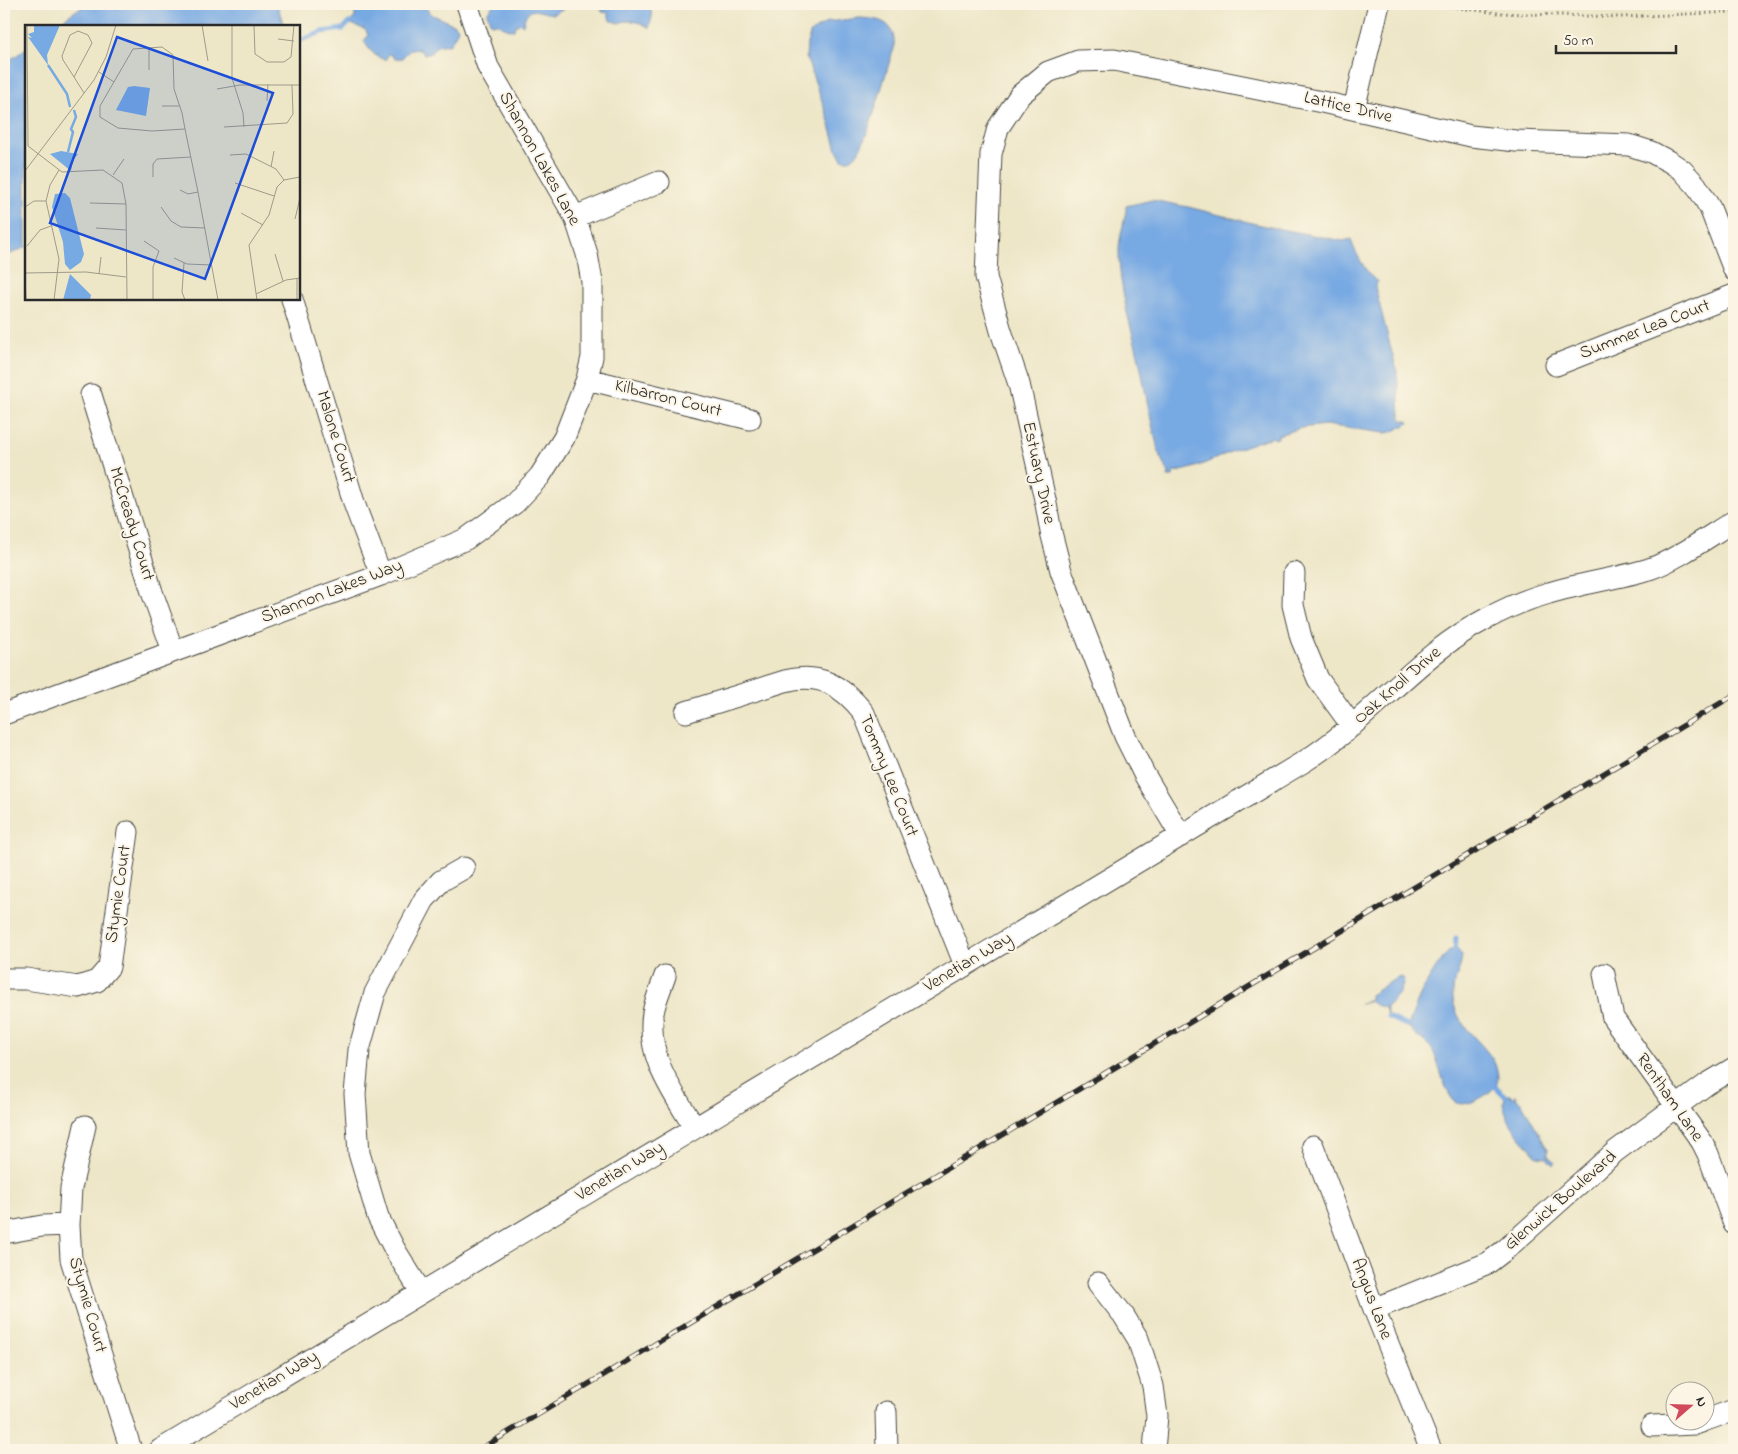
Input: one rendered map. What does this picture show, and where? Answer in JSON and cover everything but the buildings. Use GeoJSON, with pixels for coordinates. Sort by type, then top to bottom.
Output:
{"type":"FeatureCollection","features":[{"type":"Feature","properties":{"kind":"street","name":"Shannon Lakes Lane"},"geometry":{"type":"LineString","coordinates":[[467,4],[488,67],[575,217],[587,254],[592,282],[592,357],[587,378]]}},
{"type":"Feature","properties":{"kind":"street"},"geometry":{"type":"LineString","coordinates":[[1354,109],[1379,4]]}},
{"type":"Feature","properties":{"kind":"street","name":"Lattice Drive"},"geometry":{"type":"LineString","coordinates":[[1020,95],[1048,72],[1078,61],[1114,60],[1354,109],[1471,136],[1494,139],[1623,144],[1651,152],[1682,170],[1703,194],[1734,270]]}},
{"type":"Feature","properties":{"kind":"street","name":"Estuary Drive"},"geometry":{"type":"LineString","coordinates":[[1020,95],[998,128],[991,154],[986,277],[1001,331],[1019,384],[1051,532],[1069,594],[1126,736],[1144,774],[1181,836]]}},
{"type":"Feature","properties":{"kind":"street"},"geometry":{"type":"LineString","coordinates":[[575,217],[659,182]]}},
{"type":"Feature","properties":{"kind":"street","name":"Summer Lea Court"},"geometry":{"type":"LineString","coordinates":[[1556,364],[1734,295]]}},
{"type":"Feature","properties":{"kind":"street","name":"Malone Court"},"geometry":{"type":"LineString","coordinates":[[292,300],[355,506],[381,575]]}},
{"type":"Feature","properties":{"kind":"street","name":"Kilbarron Court"},"geometry":{"type":"LineString","coordinates":[[587,378],[750,419]]}},
{"type":"Feature","properties":{"kind":"street","name":"Shannon Lakes Way"},"geometry":{"type":"LineString","coordinates":[[4,714],[381,575],[466,539],[515,503],[540,476],[564,438],[587,378]]}},
{"type":"Feature","properties":{"kind":"street","name":"McCready Court"},"geometry":{"type":"LineString","coordinates":[[91,396],[152,592],[173,651]]}},
{"type":"Feature","properties":{"kind":"street","name":"Oak Knoll Drive"},"geometry":{"type":"LineString","coordinates":[[1082,895],[1313,756],[1352,726],[1447,643],[1485,619],[1514,605],[1550,593],[1654,567],[1734,520]]}},
{"type":"Feature","properties":{"kind":"street"},"geometry":{"type":"LineString","coordinates":[[1294,573],[1293,605],[1301,638],[1318,679],[1352,726]]}},
{"type":"Feature","properties":{"kind":"street","name":"Tommy Lee Court"},"geometry":{"type":"LineString","coordinates":[[686,712],[798,678],[826,681],[850,695],[864,713],[965,965]]}},
{"type":"Feature","properties":{"kind":"street","name":"Stymie Court"},"geometry":{"type":"LineString","coordinates":[[4,980],[26,979],[78,987],[97,981],[109,966],[128,832]]}},
{"type":"Feature","properties":{"kind":"street"},"geometry":{"type":"LineString","coordinates":[[421,1292],[395,1250],[378,1217],[359,1153],[355,1094],[360,1050],[375,993],[424,900],[441,881],[464,868]]}},
{"type":"Feature","properties":{"kind":"street","name":"Venetian Way"},"geometry":{"type":"LineString","coordinates":[[160,1450],[1082,895]]}},
{"type":"Feature","properties":{"kind":"street","name":"Rentham Lane"},"geometry":{"type":"LineString","coordinates":[[1604,974],[1612,1018],[1708,1154],[1734,1224]]}},
{"type":"Feature","properties":{"kind":"street"},"geometry":{"type":"LineString","coordinates":[[665,976],[653,1012],[654,1054],[663,1076],[694,1127]]}},
{"type":"Feature","properties":{"kind":"street","name":"Glenwick Boulevard"},"geometry":{"type":"LineString","coordinates":[[1374,1309],[1488,1262],[1505,1250],[1616,1151],[1707,1084],[1734,1068]]}},
{"type":"Feature","properties":{"kind":"street","name":"Stymie Court"},"geometry":{"type":"LineString","coordinates":[[85,1126],[70,1188],[68,1225],[71,1258],[131,1450]]}},
{"type":"Feature","properties":{"kind":"street","name":"Angus Lane"},"geometry":{"type":"LineString","coordinates":[[1313,1146],[1374,1309],[1431,1450]]}},
{"type":"Feature","properties":{"kind":"street"},"geometry":{"type":"LineString","coordinates":[[4,1233],[42,1226],[68,1225]]}},
{"type":"Feature","properties":{"kind":"street"},"geometry":{"type":"LineString","coordinates":[[1098,1283],[1124,1316],[1138,1339],[1153,1386],[1157,1416],[1154,1450]]}},
{"type":"Feature","properties":{"kind":"street"},"geometry":{"type":"LineString","coordinates":[[1716,1416],[1734,1410]]}},
{"type":"Feature","properties":{"kind":"street"},"geometry":{"type":"LineString","coordinates":[[886,1412],[887,1450]]}},
{"type":"Feature","properties":{"kind":"street"},"geometry":{"type":"LineString","coordinates":[[1652,1426],[1666,1425]]}},
{"type":"Feature","properties":{"kind":"path"},"geometry":{"type":"LineString","coordinates":[[1427,4],[1498,13],[1610,17],[1734,12]]}},
{"type":"Feature","properties":{"kind":"water"},"geometry":{"type":"Polygon","coordinates":[[[89,4],[277,4],[284,25],[55,25],[89,4]]]}},
{"type":"Feature","properties":{"kind":"water"},"geometry":{"type":"Polygon","coordinates":[[[350,4],[421,4],[433,15],[458,28],[449,45],[434,48],[431,53],[423,54],[420,50],[410,49],[402,58],[394,59],[389,54],[385,60],[375,55],[364,41],[368,36],[366,30],[349,23],[355,17],[355,11],[350,4]]]}},
{"type":"Feature","properties":{"kind":"water"},"geometry":{"type":"Polygon","coordinates":[[[494,4],[572,4],[553,14],[534,10],[530,11],[523,25],[520,23],[515,26],[514,30],[511,30],[494,23],[491,24],[487,13],[494,4]]]}},
{"type":"Feature","properties":{"kind":"water"},"geometry":{"type":"Polygon","coordinates":[[[589,4],[650,4],[652,17],[649,28],[634,21],[618,23],[610,20],[608,13],[602,12],[602,9],[589,4]]]}},
{"type":"Feature","properties":{"kind":"water"},"geometry":{"type":"Polygon","coordinates":[[[859,18],[874,19],[886,24],[893,33],[894,49],[864,140],[853,158],[846,160],[842,159],[837,150],[828,118],[806,57],[807,43],[811,32],[828,22],[859,18]]]}},
{"type":"Feature","properties":{"kind":"water"},"geometry":{"type":"Polygon","coordinates":[[[25,49],[25,247],[4,257],[4,63],[25,49]]]}},
{"type":"Feature","properties":{"kind":"water"},"geometry":{"type":"Polygon","coordinates":[[[1152,200],[1260,225],[1343,241],[1351,239],[1366,269],[1378,281],[1375,287],[1397,372],[1400,415],[1402,420],[1409,423],[1392,432],[1385,433],[1325,425],[1301,428],[1278,435],[1278,438],[1275,439],[1272,437],[1244,446],[1198,466],[1174,472],[1173,477],[1168,477],[1169,472],[1159,453],[1150,418],[1119,265],[1119,244],[1126,206],[1152,200]]]}},
{"type":"Feature","properties":{"kind":"water"},"geometry":{"type":"Polygon","coordinates":[[[1450,950],[1458,950],[1462,956],[1453,993],[1456,1010],[1461,1021],[1491,1057],[1496,1066],[1498,1077],[1496,1088],[1479,1099],[1463,1104],[1457,1103],[1449,1094],[1433,1051],[1428,1044],[1414,1034],[1409,1027],[1406,1027],[1405,1023],[1409,1024],[1426,985],[1450,950]]]}},
{"type":"Feature","properties":{"kind":"water"},"geometry":{"type":"Polygon","coordinates":[[[1400,977],[1404,979],[1402,987],[1398,995],[1386,1007],[1388,1017],[1385,1008],[1375,1005],[1371,1001],[1360,1004],[1370,1000],[1370,995],[1400,977]]]}},
{"type":"Feature","properties":{"kind":"water"},"geometry":{"type":"Polygon","coordinates":[[[1504,1095],[1510,1095],[1513,1098],[1515,1095],[1522,1103],[1548,1149],[1548,1156],[1555,1162],[1553,1165],[1546,1157],[1537,1156],[1511,1124],[1503,1102],[1505,1099],[1504,1095]]]}},
{"type":"Feature","properties":{"kind":"waterway"},"geometry":{"type":"LineString","coordinates":[[300,41],[322,32],[343,29],[349,23]]}},
{"type":"Feature","properties":{"kind":"waterway"},"geometry":{"type":"LineString","coordinates":[[1455,951],[1456,938]]}},
{"type":"Feature","properties":{"kind":"waterway"},"geometry":{"type":"LineString","coordinates":[[1388,1017],[1406,1025]]}},
{"type":"Feature","properties":{"kind":"waterway"},"geometry":{"type":"LineString","coordinates":[[1496,1087],[1504,1095]]}},
{"type":"Feature","properties":{"kind":"railway"},"geometry":{"type":"LineString","coordinates":[[479,1450],[1734,695]]}}]}
